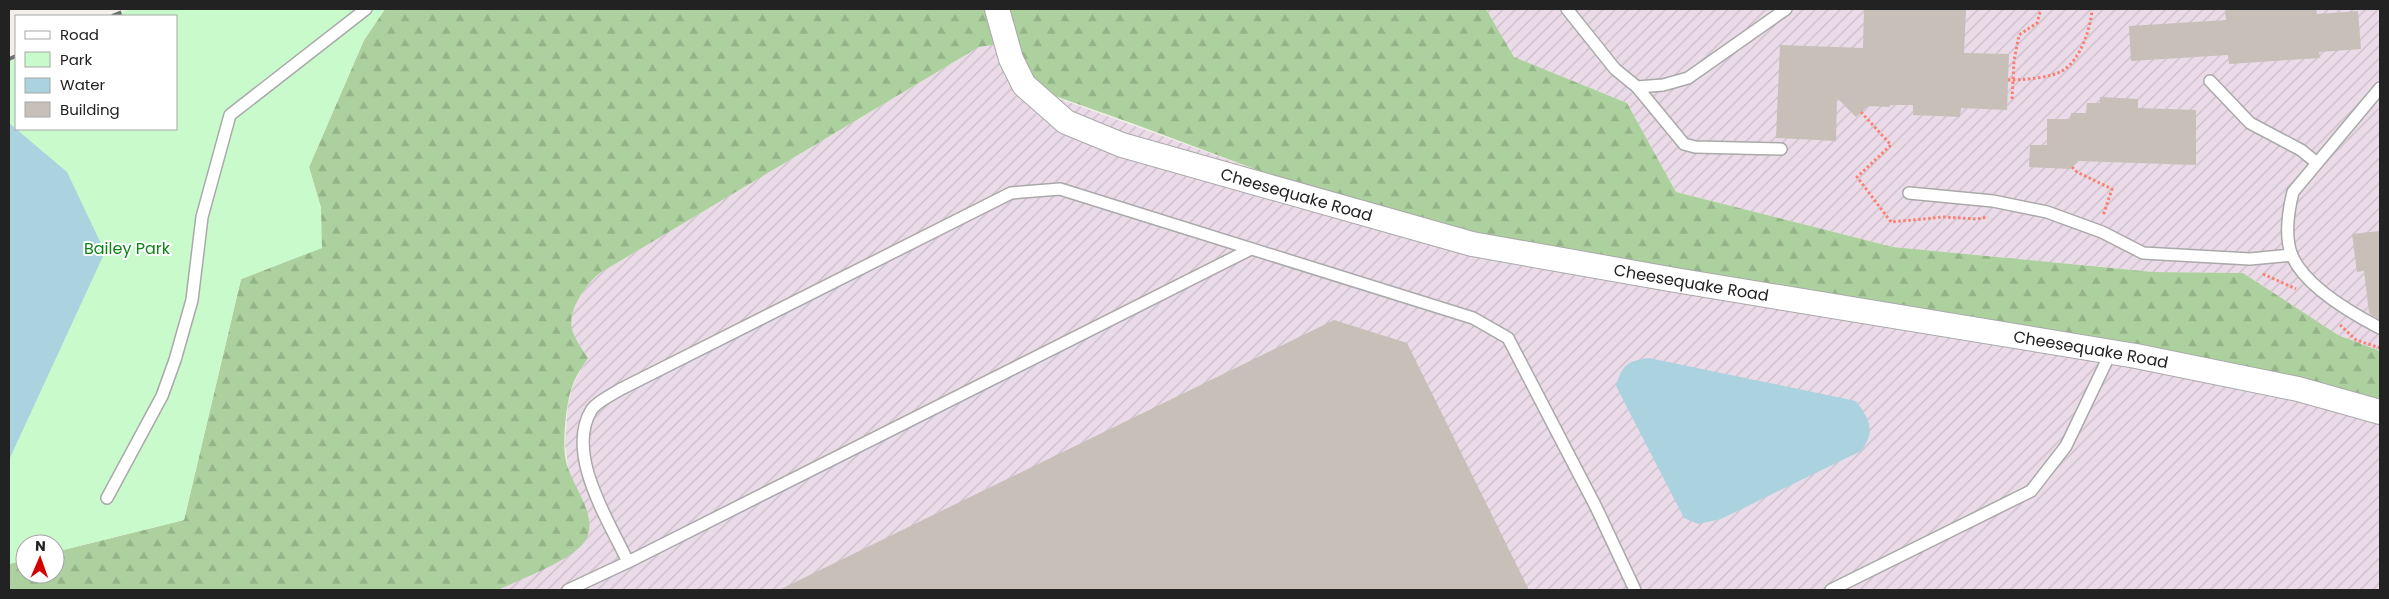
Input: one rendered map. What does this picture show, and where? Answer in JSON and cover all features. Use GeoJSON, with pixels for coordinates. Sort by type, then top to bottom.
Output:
{"type":"FeatureCollection","features":[{"type":"Feature","properties":{"kind":"street","name":"Cheesequake Road"},"geometry":{"type":"LineString","coordinates":[[997,9],[1011,59],[1024,86],[1066,122],[1122,145],[1472,244],[1685,282],[2217,371],[2298,389],[2380,412]]}},
{"type":"Feature","properties":{"kind":"lane"},"geometry":{"type":"LineString","coordinates":[[107,498],[162,396],[175,360],[192,300],[202,217],[230,115],[366,9]]}},
{"type":"Feature","properties":{"kind":"lane"},"geometry":{"type":"LineString","coordinates":[[1567,9],[1615,69],[1637,87],[1684,144],[1694,147],[1781,149]]}},
{"type":"Feature","properties":{"kind":"lane"},"geometry":{"type":"LineString","coordinates":[[1637,87],[1663,85],[1688,78],[1786,9]]}},
{"type":"Feature","properties":{"kind":"lane"},"geometry":{"type":"LineString","coordinates":[[2210,80],[2250,123],[2301,150],[2318,163]]}},
{"type":"Feature","properties":{"kind":"lane"},"geometry":{"type":"LineString","coordinates":[[2380,88],[2294,192],[2288,211],[2288,236],[2292,255],[2303,274],[2336,302],[2380,328]]}},
{"type":"Feature","properties":{"kind":"lane"},"geometry":{"type":"LineString","coordinates":[[628,562],[586,471],[582,437],[593,408],[621,389],[1011,193],[1060,189],[1473,318],[1508,338],[1596,507],[1635,590]]}},
{"type":"Feature","properties":{"kind":"lane"},"geometry":{"type":"LineString","coordinates":[[1909,193],[1993,201],[2047,212],[2102,232],[2143,253],[2250,259],[2292,255]]}},
{"type":"Feature","properties":{"kind":"lane"},"geometry":{"type":"LineString","coordinates":[[568,590],[628,562],[1251,249]]}},
{"type":"Feature","properties":{"kind":"lane"},"geometry":{"type":"LineString","coordinates":[[1831,590],[2032,490],[2066,446],[2111,352]]}},
{"type":"Feature","properties":{"kind":"path"},"geometry":{"type":"LineString","coordinates":[[2012,99],[2020,35],[2036,24],[2041,9]]}},
{"type":"Feature","properties":{"kind":"path"},"geometry":{"type":"LineString","coordinates":[[2008,80],[2029,79],[2063,71],[2079,52],[2089,29],[2092,9]]}},
{"type":"Feature","properties":{"kind":"path"},"geometry":{"type":"LineString","coordinates":[[2072,167],[2076,172],[2112,189],[2102,220]]}},
{"type":"Feature","properties":{"kind":"shaded area"},"geometry":{"type":"Polygon","coordinates":[[[1486,9],[2380,9],[2380,351],[2338,335],[2243,273],[2153,272],[1893,247],[1676,192],[1627,103],[1514,57],[1486,9]]]}},
{"type":"Feature","properties":{"kind":"shaded area"},"geometry":{"type":"Polygon","coordinates":[[[1006,43],[1024,86],[1292,183],[2380,413],[2380,590],[498,590],[570,555],[589,517],[569,473],[565,444],[568,403],[573,384],[588,358],[576,340],[570,324],[572,311],[587,284],[600,273],[979,47],[1006,43]]]}},
{"type":"Feature","properties":{"kind":"green space","name":"Bailey Park"},"geometry":{"type":"Polygon","coordinates":[[[130,9],[385,9],[364,40],[309,167],[321,208],[322,248],[241,279],[184,520],[65,550],[65,534],[15,534],[15,562],[9,564],[9,59],[15,56],[15,130],[178,130],[178,15],[115,15],[130,9]]]}},
{"type":"Feature","properties":{"kind":"green space"},"geometry":{"type":"Polygon","coordinates":[[[385,9],[1486,9],[1514,57],[1627,103],[1676,192],[1893,247],[2153,272],[2243,273],[2338,335],[2380,351],[2380,412],[1451,232],[1292,183],[1024,85],[1006,43],[979,47],[600,273],[590,282],[578,300],[572,317],[572,331],[588,358],[576,377],[571,391],[564,440],[568,467],[588,513],[589,524],[588,535],[582,545],[565,558],[498,590],[9,590],[9,564],[15,562],[15,584],[65,584],[65,550],[184,520],[241,279],[321,248],[321,208],[309,167],[364,40],[385,9]]]}},
{"type":"Feature","properties":{"kind":"water"},"geometry":{"type":"Polygon","coordinates":[[[9,123],[67,172],[105,252],[9,460],[9,123]]]}},
{"type":"Feature","properties":{"kind":"water"},"geometry":{"type":"Polygon","coordinates":[[[1649,358],[1856,401],[1868,420],[1869,437],[1861,451],[1721,519],[1698,524],[1684,518],[1616,386],[1626,365],[1649,358]]]}},
{"type":"Feature","properties":{"kind":"building"},"geometry":{"type":"Polygon","coordinates":[[[1864,9],[1966,10],[1964,53],[2009,54],[2007,110],[1961,108],[1960,117],[1913,115],[1913,105],[1868,106],[1856,117],[1837,98],[1836,141],[1776,138],[1780,45],[1863,48],[1864,9]]]}},
{"type":"Feature","properties":{"kind":"building"},"geometry":{"type":"Polygon","coordinates":[[[2225,9],[2316,9],[2317,14],[2358,11],[2361,49],[2319,52],[2320,58],[2229,64],[2228,55],[2131,61],[2129,26],[2226,20],[2225,9]]]}},
{"type":"Feature","properties":{"kind":"building"},"geometry":{"type":"Polygon","coordinates":[[[2100,97],[2138,99],[2138,108],[2196,110],[2196,165],[2079,161],[2070,169],[2029,167],[2030,145],[2047,145],[2047,119],[2070,119],[2071,113],[2086,113],[2087,103],[2100,103],[2100,97]]]}},
{"type":"Feature","properties":{"kind":"building"},"geometry":{"type":"Polygon","coordinates":[[[2380,231],[2380,320],[2369,313],[2364,271],[2357,272],[2352,234],[2380,231]]]}},
{"type":"Feature","properties":{"kind":"building"},"geometry":{"type":"Polygon","coordinates":[[[1334,320],[1407,343],[1529,590],[779,590],[1334,320]]]}},
{"type":"Feature","properties":{"kind":"railway"},"geometry":{"type":"LineString","coordinates":[[115,15],[130,9]]}},
{"type":"Feature","properties":{"kind":"railway"},"geometry":{"type":"LineString","coordinates":[[9,59],[15,56]]}}]}
